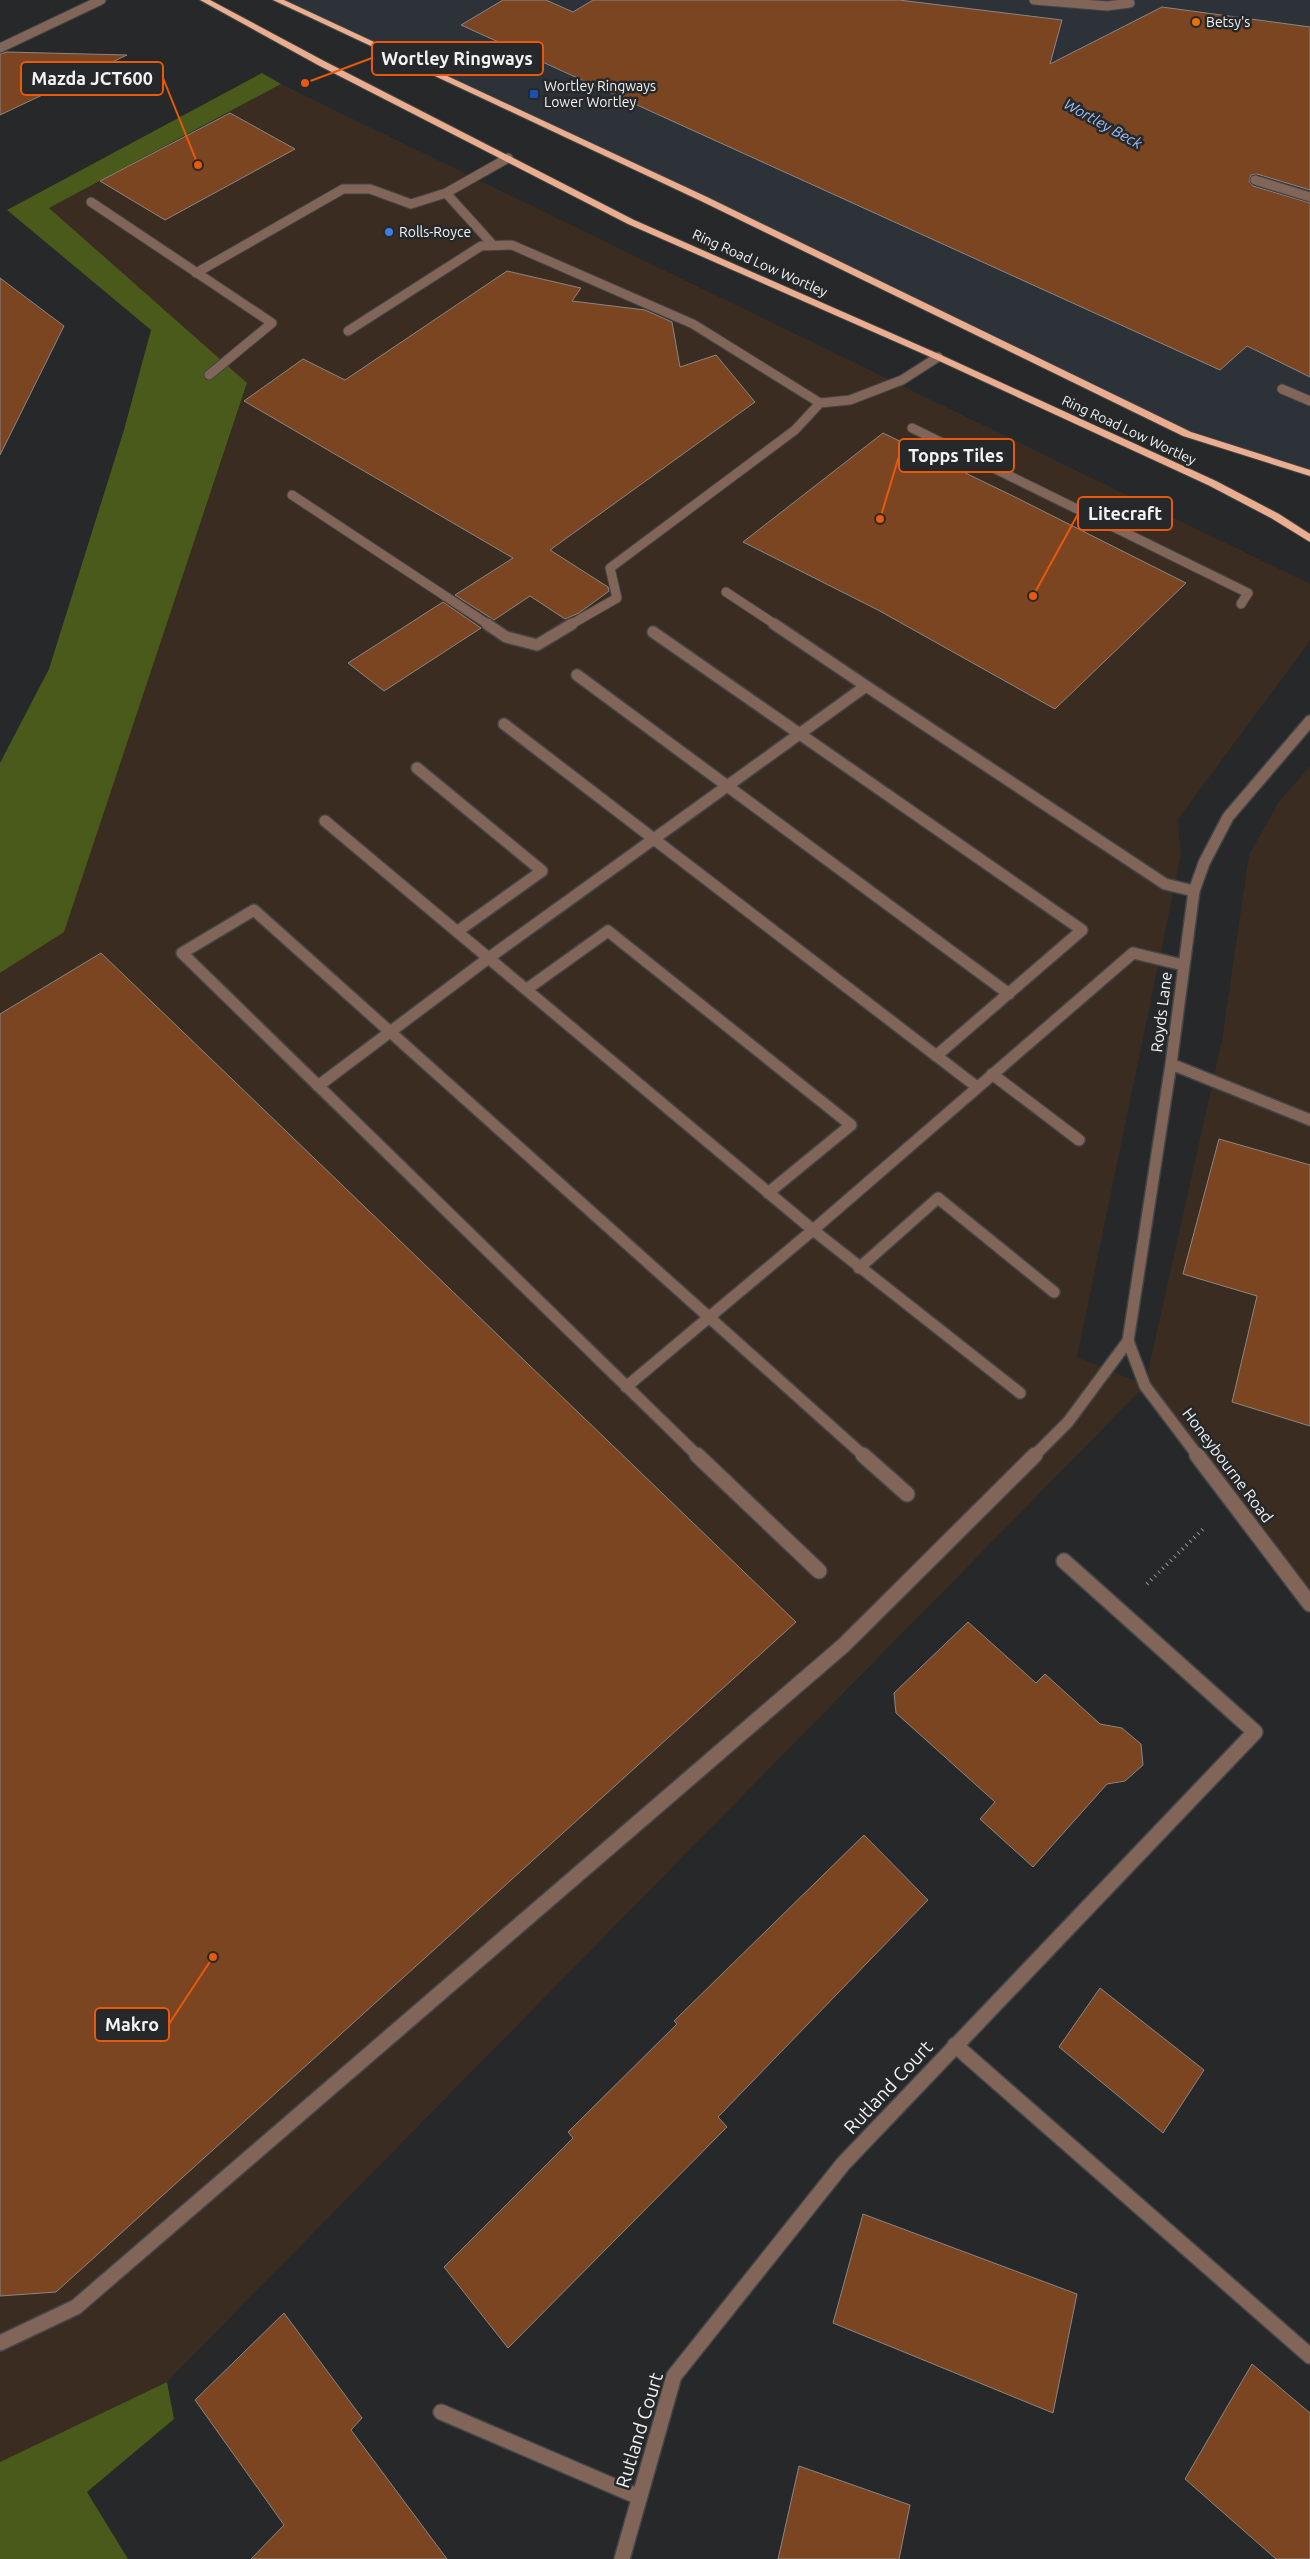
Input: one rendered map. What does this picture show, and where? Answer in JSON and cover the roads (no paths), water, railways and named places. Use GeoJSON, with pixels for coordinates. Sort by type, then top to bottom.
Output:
{"type":"FeatureCollection","features":[{"type":"Feature","properties":{"kind":"highway","name":"Ring Road Low Wortley"},"geometry":{"type":"LineString","coordinates":[[204,0],[321,63],[631,222],[938,358],[1212,483],[1275,516],[1310,539]]}},
{"type":"Feature","properties":{"kind":"highway","name":"Ring Road Low Wortley"},"geometry":{"type":"LineString","coordinates":[[277,0],[704,199],[1187,434],[1310,473]]}},
{"type":"Feature","properties":{"kind":"street"},"geometry":{"type":"LineString","coordinates":[[0,48],[100,0]]}},
{"type":"Feature","properties":{"kind":"street"},"geometry":{"type":"LineString","coordinates":[[1034,0],[1107,6],[1130,3]]}},
{"type":"Feature","properties":{"kind":"street"},"geometry":{"type":"LineString","coordinates":[[196,273],[343,189],[362,187],[381,191],[411,204],[446,194],[508,158]]}},
{"type":"Feature","properties":{"kind":"street"},"geometry":{"type":"LineString","coordinates":[[1255,180],[1310,197]]}},
{"type":"Feature","properties":{"kind":"street"},"geometry":{"type":"LineString","coordinates":[[446,194],[493,245]]}},
{"type":"Feature","properties":{"kind":"street"},"geometry":{"type":"LineString","coordinates":[[91,202],[272,323],[209,375]]}},
{"type":"Feature","properties":{"kind":"street"},"geometry":{"type":"LineString","coordinates":[[348,331],[481,246],[512,245],[693,324],[820,403],[850,400],[902,380],[938,358]]}},
{"type":"Feature","properties":{"kind":"street"},"geometry":{"type":"LineString","coordinates":[[1282,389],[1310,401]]}},
{"type":"Feature","properties":{"kind":"street"},"geometry":{"type":"LineString","coordinates":[[292,495],[506,637],[537,646],[617,598],[610,568],[795,430],[820,403]]}},
{"type":"Feature","properties":{"kind":"street"},"geometry":{"type":"LineString","coordinates":[[912,428],[1248,593],[1241,604]]}},
{"type":"Feature","properties":{"kind":"street"},"geometry":{"type":"LineString","coordinates":[[726,592],[1164,884],[1194,891]]}},
{"type":"Feature","properties":{"kind":"street"},"geometry":{"type":"LineString","coordinates":[[653,632],[1082,930],[936,1056]]}},
{"type":"Feature","properties":{"kind":"street"},"geometry":{"type":"LineString","coordinates":[[576,675],[1009,994]]}},
{"type":"Feature","properties":{"kind":"street"},"geometry":{"type":"LineString","coordinates":[[318,1086],[490,957],[866,686]]}},
{"type":"Feature","properties":{"kind":"street","name":"Royds Lane"},"geometry":{"type":"LineString","coordinates":[[1128,1341],[1171,1064],[1194,891],[1204,863],[1228,817],[1310,721]]}},
{"type":"Feature","properties":{"kind":"street"},"geometry":{"type":"LineString","coordinates":[[504,724],[977,1087]]}},
{"type":"Feature","properties":{"kind":"street"},"geometry":{"type":"LineString","coordinates":[[417,768],[542,871],[458,931]]}},
{"type":"Feature","properties":{"kind":"street"},"geometry":{"type":"LineString","coordinates":[[325,821],[527,988],[768,1194],[859,1268],[1020,1393]]}},
{"type":"Feature","properties":{"kind":"street"},"geometry":{"type":"LineString","coordinates":[[820,1570],[626,1388],[182,953],[254,910],[907,1494]]}},
{"type":"Feature","properties":{"kind":"street"},"geometry":{"type":"LineString","coordinates":[[527,988],[608,931],[851,1125],[768,1194]]}},
{"type":"Feature","properties":{"kind":"street"},"geometry":{"type":"LineString","coordinates":[[626,1388],[813,1230],[1133,953],[1183,965]]}},
{"type":"Feature","properties":{"kind":"street"},"geometry":{"type":"LineString","coordinates":[[1171,1064],[1310,1120]]}},
{"type":"Feature","properties":{"kind":"street"},"geometry":{"type":"LineString","coordinates":[[992,1074],[1079,1140]]}},
{"type":"Feature","properties":{"kind":"street"},"geometry":{"type":"LineString","coordinates":[[859,1268],[938,1198],[1054,1292]]}},
{"type":"Feature","properties":{"kind":"street"},"geometry":{"type":"LineString","coordinates":[[0,2343],[76,2307],[844,1645],[1068,1422],[1128,1341]]}},
{"type":"Feature","properties":{"kind":"street","name":"Honeybourne Road"},"geometry":{"type":"LineString","coordinates":[[1128,1341],[1145,1386],[1310,1604]]}},
{"type":"Feature","properties":{"kind":"street"},"geometry":{"type":"LineString","coordinates":[[955,2045],[1256,1732],[1064,1561]]}},
{"type":"Feature","properties":{"kind":"street","name":"Rutland Court"},"geometry":{"type":"LineString","coordinates":[[622,2559],[674,2376],[843,2164],[955,2045],[1310,2356]]}},
{"type":"Feature","properties":{"kind":"street"},"geometry":{"type":"LineString","coordinates":[[441,2412],[639,2498]]}},
{"type":"Feature","properties":{"kind":"place","name":"Betsy's"},"geometry":{"type":"Point","coordinates":[1196,22]}},
{"type":"Feature","properties":{"kind":"place","name":"Wortley Ringways"},"geometry":{"type":"Point","coordinates":[305,83]}},
{"type":"Feature","properties":{"kind":"place","name":"Wortley Ringways Lower Wortley"},"geometry":{"type":"Point","coordinates":[534,94]}},
{"type":"Feature","properties":{"kind":"place","name":"Mazda JCT600"},"geometry":{"type":"Point","coordinates":[198,165]}},
{"type":"Feature","properties":{"kind":"place","name":"Rolls-Royce"},"geometry":{"type":"Point","coordinates":[389,232]}},
{"type":"Feature","properties":{"kind":"place","name":"Topps Tiles"},"geometry":{"type":"Point","coordinates":[880,519]}},
{"type":"Feature","properties":{"kind":"place","name":"Litecraft"},"geometry":{"type":"Point","coordinates":[1033,596]}},
{"type":"Feature","properties":{"kind":"place","name":"Makro"},"geometry":{"type":"Point","coordinates":[213,1957]}},
{"type":"Feature","properties":{"kind":"water label","name":"Wortley Beck"},"geometry":{"type":"Point","coordinates":[1103,124]}}]}
